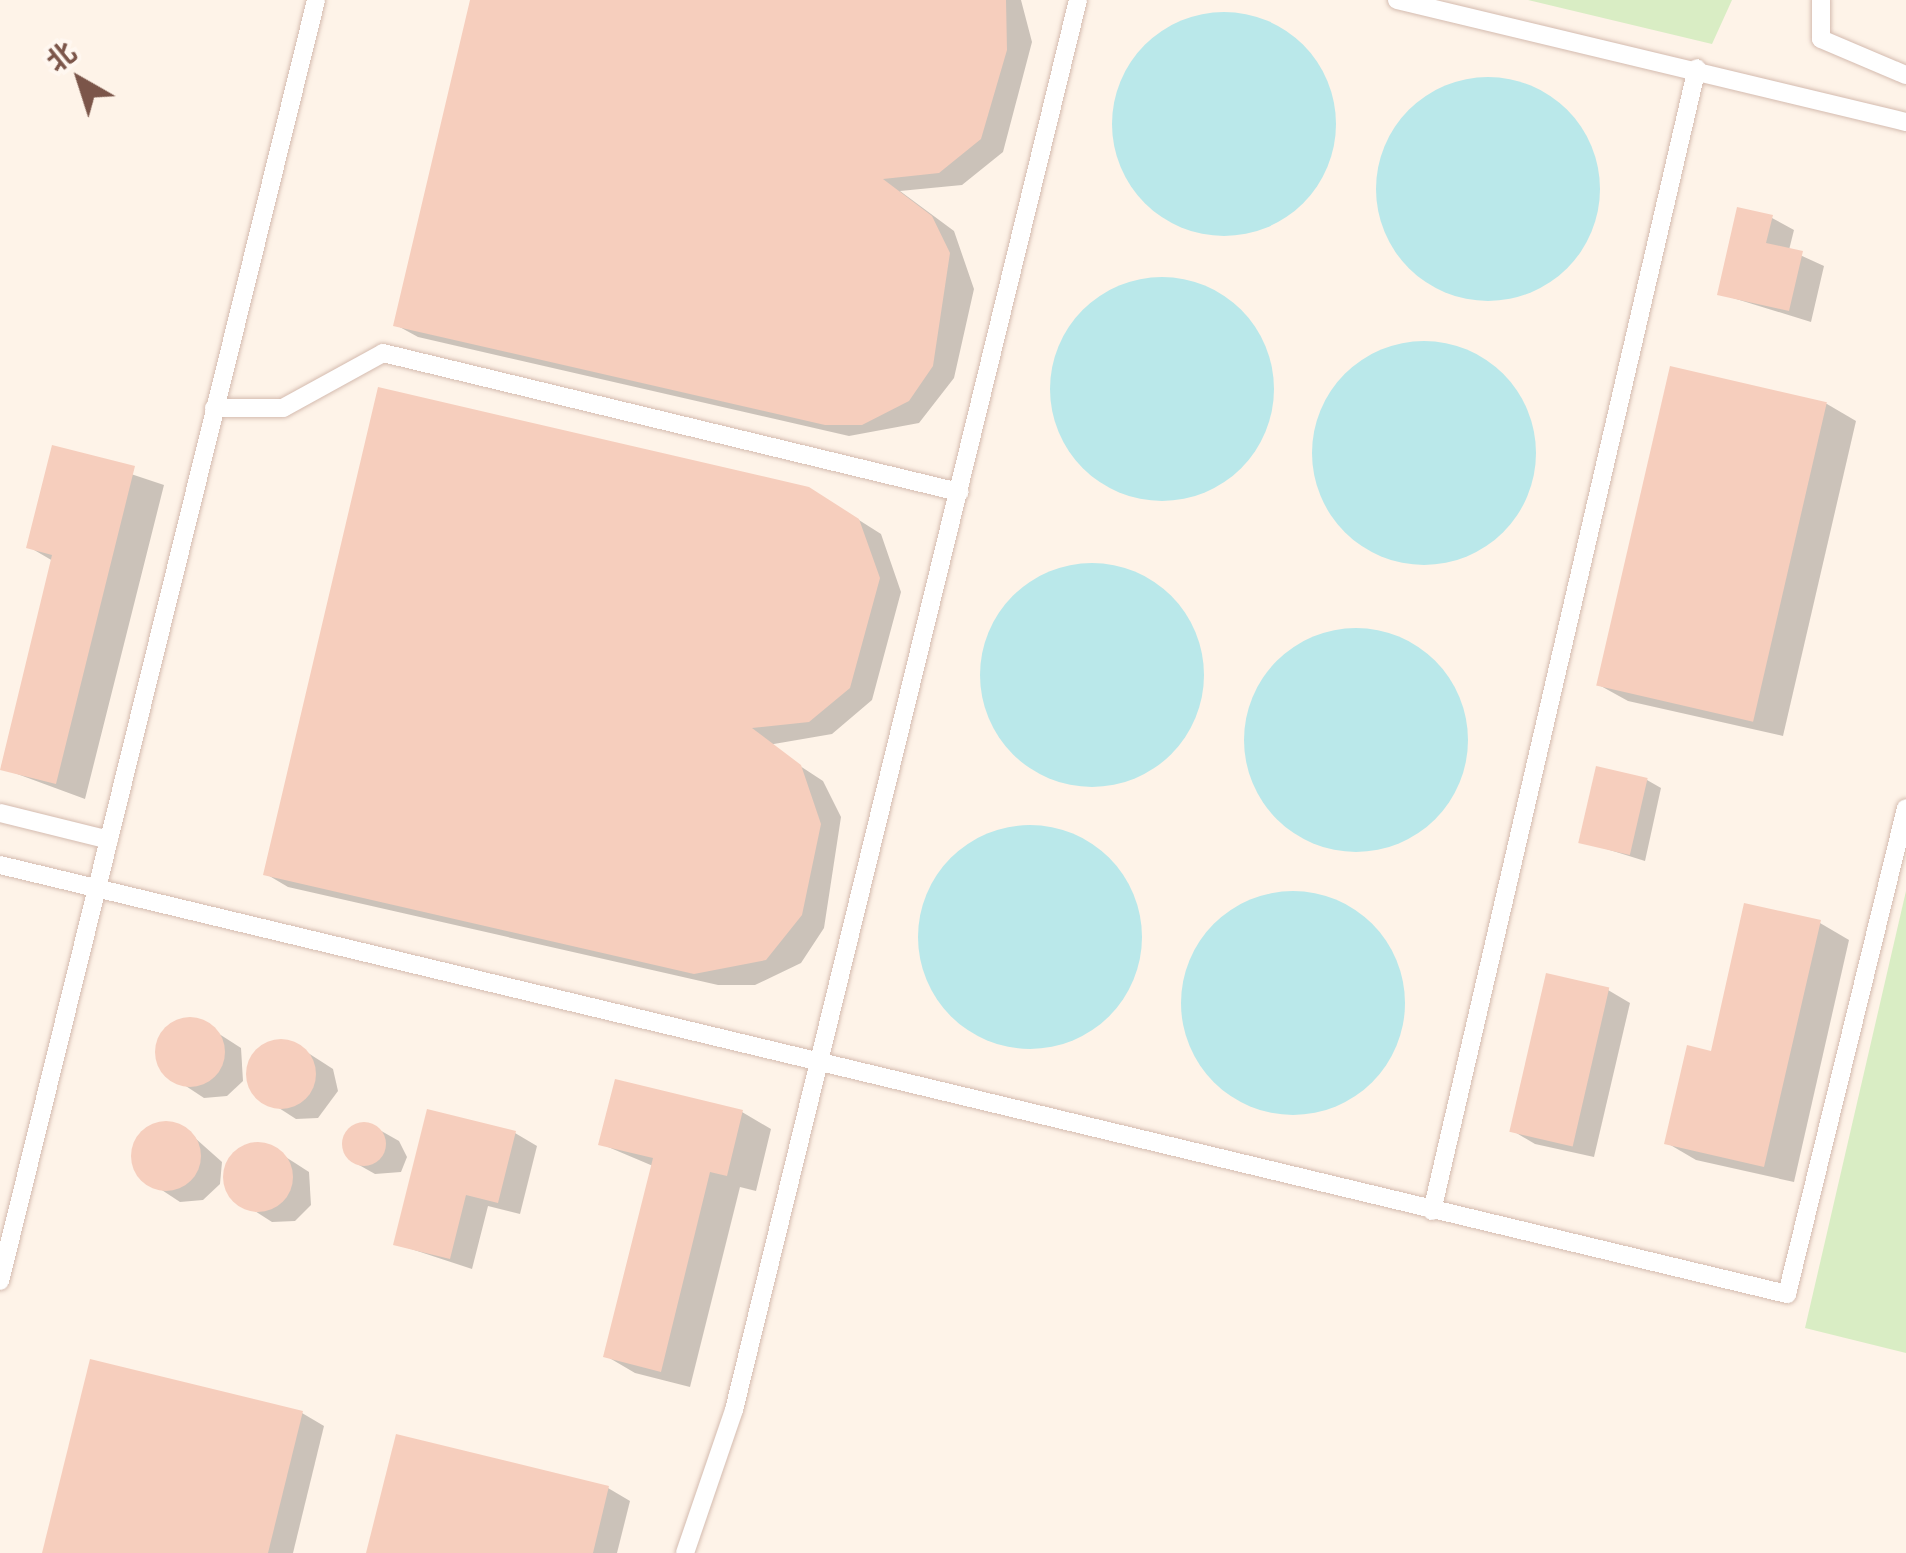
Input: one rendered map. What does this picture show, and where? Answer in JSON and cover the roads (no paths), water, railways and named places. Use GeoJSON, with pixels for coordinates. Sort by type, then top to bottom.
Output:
{"type":"FeatureCollection","features":[{"type":"Feature","properties":{"kind":"lane"},"geometry":{"type":"LineString","coordinates":[[0,1280],[316,0]]}},
{"type":"Feature","properties":{"kind":"lane"},"geometry":{"type":"LineString","coordinates":[[685,1553],[734,1410],[1078,0]]}},
{"type":"Feature","properties":{"kind":"lane"},"geometry":{"type":"LineString","coordinates":[[1398,0],[1697,68],[1906,122]]}},
{"type":"Feature","properties":{"kind":"lane"},"geometry":{"type":"LineString","coordinates":[[1821,0],[1821,39],[1906,75]]}},
{"type":"Feature","properties":{"kind":"lane"},"geometry":{"type":"LineString","coordinates":[[1432,1211],[1697,68]]}},
{"type":"Feature","properties":{"kind":"lane"},"geometry":{"type":"LineString","coordinates":[[214,408],[282,408],[383,353],[958,492]]}},
{"type":"Feature","properties":{"kind":"lane"},"geometry":{"type":"LineString","coordinates":[[0,864],[1787,1294],[1906,808]]}},
{"type":"Feature","properties":{"kind":"lane"},"geometry":{"type":"LineString","coordinates":[[0,813],[109,840]]}},
{"type":"Feature","properties":{"kind":"water"},"geometry":{"type":"Polygon","coordinates":[[[1224,12],[1267,21],[1303,45],[1327,81],[1336,124],[1327,167],[1303,203],[1267,227],[1224,236],[1181,227],[1145,203],[1121,167],[1112,124],[1121,81],[1145,45],[1181,21],[1224,12]]]}},
{"type":"Feature","properties":{"kind":"water"},"geometry":{"type":"Polygon","coordinates":[[[1488,77],[1531,86],[1567,110],[1591,146],[1600,189],[1591,232],[1567,268],[1531,292],[1488,301],[1445,292],[1409,268],[1385,232],[1376,189],[1385,146],[1409,110],[1445,86],[1488,77]]]}},
{"type":"Feature","properties":{"kind":"water"},"geometry":{"type":"Polygon","coordinates":[[[1162,277],[1205,286],[1241,310],[1265,346],[1274,389],[1265,432],[1241,468],[1205,492],[1162,501],[1119,492],[1083,468],[1059,432],[1050,389],[1059,346],[1083,310],[1119,286],[1162,277]]]}},
{"type":"Feature","properties":{"kind":"water"},"geometry":{"type":"Polygon","coordinates":[[[1424,341],[1467,350],[1503,374],[1527,410],[1536,453],[1527,496],[1503,532],[1467,556],[1424,565],[1381,556],[1345,532],[1321,496],[1312,453],[1321,410],[1345,374],[1381,350],[1424,341]]]}},
{"type":"Feature","properties":{"kind":"water"},"geometry":{"type":"Polygon","coordinates":[[[1092,563],[1135,572],[1171,596],[1195,632],[1204,675],[1195,718],[1171,754],[1135,778],[1092,787],[1049,778],[1013,754],[989,718],[980,675],[989,632],[1013,596],[1049,572],[1092,563]]]}},
{"type":"Feature","properties":{"kind":"water"},"geometry":{"type":"Polygon","coordinates":[[[1356,628],[1399,637],[1435,661],[1459,697],[1468,740],[1459,783],[1435,819],[1399,843],[1356,852],[1313,843],[1277,819],[1253,783],[1244,740],[1253,697],[1277,661],[1313,637],[1356,628]]]}},
{"type":"Feature","properties":{"kind":"water"},"geometry":{"type":"Polygon","coordinates":[[[1030,825],[1073,834],[1109,858],[1133,894],[1142,937],[1133,980],[1109,1016],[1073,1040],[1030,1049],[987,1040],[951,1016],[927,980],[918,937],[927,894],[951,858],[987,834],[1030,825]]]}},
{"type":"Feature","properties":{"kind":"water"},"geometry":{"type":"Polygon","coordinates":[[[1293,891],[1336,900],[1372,924],[1396,960],[1405,1003],[1396,1046],[1372,1082],[1336,1106],[1293,1115],[1250,1106],[1214,1082],[1190,1046],[1181,1003],[1190,960],[1214,924],[1250,900],[1293,891]]]}}]}
